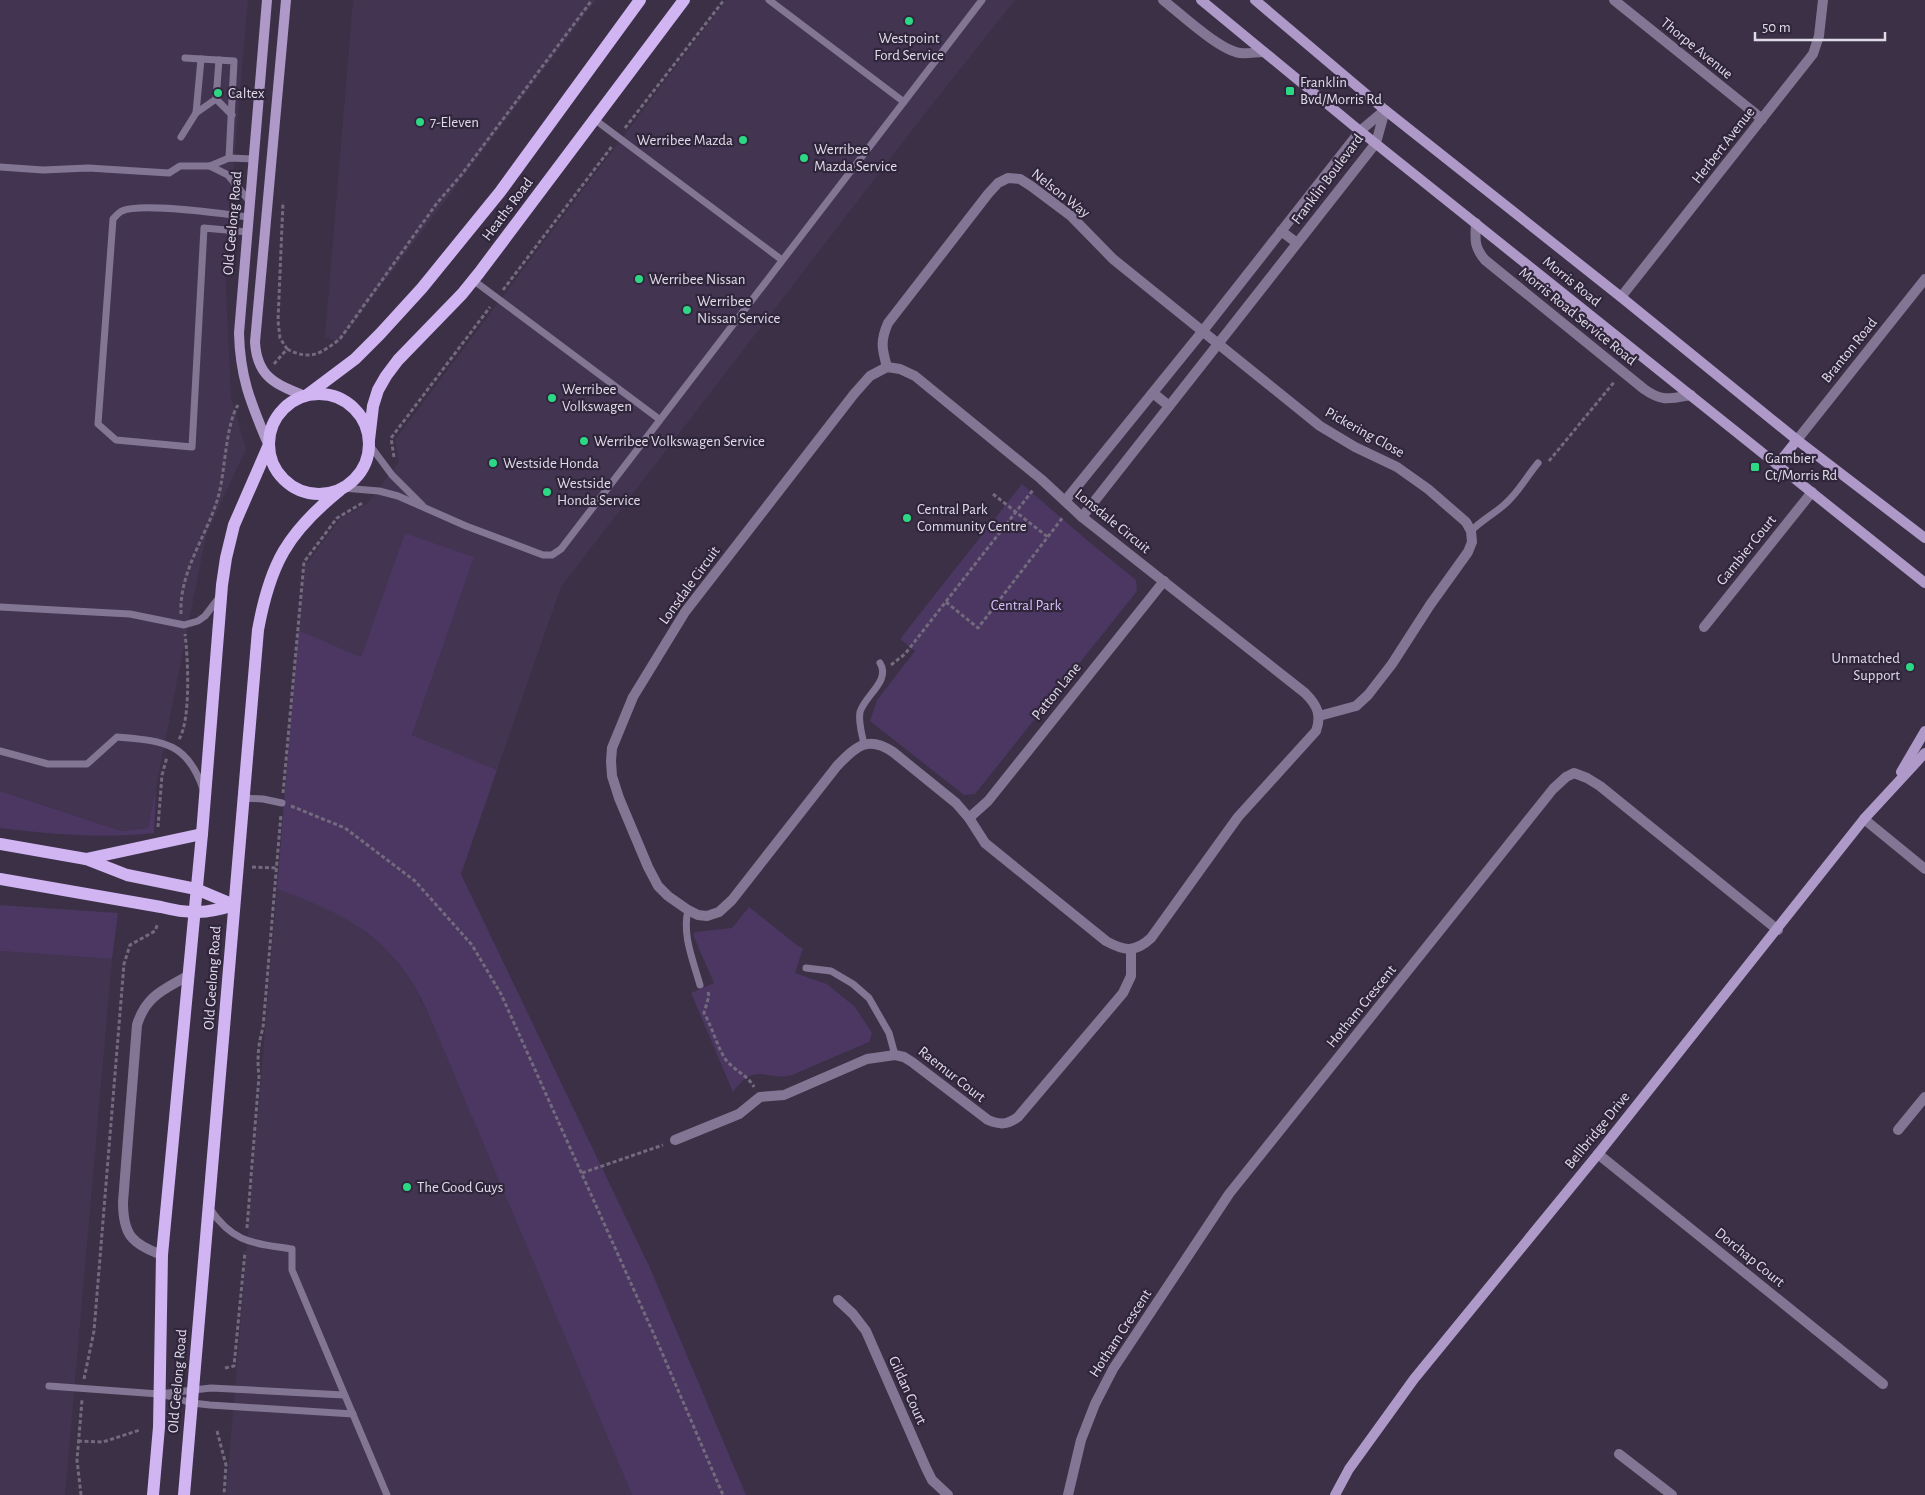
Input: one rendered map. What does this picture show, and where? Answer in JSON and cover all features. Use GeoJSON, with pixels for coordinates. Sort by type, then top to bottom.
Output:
{"type":"FeatureCollection","features":[{"type":"Feature","properties":{"kind":"main road","name":"Heaths Road"},"geometry":{"type":"LineString","coordinates":[[306,395],[341,371],[370,345],[428,281],[500,192],[640,0]]}},
{"type":"Feature","properties":{"kind":"main road","name":"Heaths Road"},"geometry":{"type":"LineString","coordinates":[[369,442],[373,406],[378,390],[386,376],[398,360],[474,280],[684,0]]}},
{"type":"Feature","properties":{"kind":"main road"},"geometry":{"type":"LineString","coordinates":[[324,394],[348,403],[364,423],[369,442],[364,464],[359,474],[341,489],[328,494],[304,492],[292,487],[275,470],[270,458],[268,445],[273,423],[278,413],[295,400],[306,395],[324,394]]}},
{"type":"Feature","properties":{"kind":"main road","name":"Old Geelong Road"},"geometry":{"type":"LineString","coordinates":[[153,1495],[159,1427],[162,1256],[202,834],[222,585],[234,526],[268,445]]}},
{"type":"Feature","properties":{"kind":"main road","name":"Old Geelong Road"},"geometry":{"type":"LineString","coordinates":[[184,1495],[231,961],[254,662],[263,603],[272,574],[291,538],[308,518],[341,489]]}},
{"type":"Feature","properties":{"kind":"main road"},"geometry":{"type":"LineString","coordinates":[[86,859],[202,834]]}},
{"type":"Feature","properties":{"kind":"main road"},"geometry":{"type":"LineString","coordinates":[[0,844],[86,859],[127,875],[196,889],[234,905]]}},
{"type":"Feature","properties":{"kind":"main road"},"geometry":{"type":"LineString","coordinates":[[0,879],[194,913],[212,912],[234,905]]}},
{"type":"Feature","properties":{"kind":"street"},"geometry":{"type":"LineString","coordinates":[[1163,0],[1216,42],[1227,48],[1240,53],[1264,52]]}},
{"type":"Feature","properties":{"kind":"street","name":"Morris Road"},"geometry":{"type":"LineString","coordinates":[[1201,0],[1360,131],[1925,583]]}},
{"type":"Feature","properties":{"kind":"street","name":"Morris Road"},"geometry":{"type":"LineString","coordinates":[[1255,0],[1385,110],[1622,297],[1798,440],[1925,538]]}},
{"type":"Feature","properties":{"kind":"street","name":"Thorpe Avenue"},"geometry":{"type":"LineString","coordinates":[[1614,0],[1762,119]]}},
{"type":"Feature","properties":{"kind":"street","name":"Herbert Avenue"},"geometry":{"type":"LineString","coordinates":[[1622,297],[1813,54],[1819,36],[1823,0]]}},
{"type":"Feature","properties":{"kind":"street"},"geometry":{"type":"LineString","coordinates":[[267,2],[286,2],[254,333],[256,355],[260,367],[273,382],[306,395]]}},
{"type":"Feature","properties":{"kind":"street","name":"Old Geelong Road"},"geometry":{"type":"LineString","coordinates":[[267,2],[238,333],[240,358],[248,394],[268,445]]}},
{"type":"Feature","properties":{"kind":"street","name":"Franklin Boulevard"},"geometry":{"type":"LineString","coordinates":[[1068,504],[1152,393],[1360,131],[1385,110]]}},
{"type":"Feature","properties":{"kind":"street","name":"Franklin Boulevard"},"geometry":{"type":"LineString","coordinates":[[1082,517],[1376,143],[1385,110]]}},
{"type":"Feature","properties":{"kind":"street"},"geometry":{"type":"LineString","coordinates":[[254,159],[270,168]]}},
{"type":"Feature","properties":{"kind":"street","name":"Nelson Way"},"geometry":{"type":"LineString","coordinates":[[887,367],[882,348],[882,336],[888,323],[988,194],[998,183],[1008,178],[1020,180],[1071,216],[1113,259],[1217,344]]}},
{"type":"Feature","properties":{"kind":"street"},"geometry":{"type":"LineString","coordinates":[[249,217],[265,226]]}},
{"type":"Feature","properties":{"kind":"street","name":"Morris Road Service Road"},"geometry":{"type":"LineString","coordinates":[[1476,223],[1475,239],[1477,250],[1485,260],[1655,397],[1666,399],[1691,395]]}},
{"type":"Feature","properties":{"kind":"street"},"geometry":{"type":"LineString","coordinates":[[248,232],[265,226]]}},
{"type":"Feature","properties":{"kind":"street"},"geometry":{"type":"LineString","coordinates":[[1281,231],[1297,243]]}},
{"type":"Feature","properties":{"kind":"street","name":"Branton Road"},"geometry":{"type":"LineString","coordinates":[[1798,440],[1925,279]]}},
{"type":"Feature","properties":{"kind":"street","name":"Pickering Close"},"geometry":{"type":"LineString","coordinates":[[1217,344],[1320,426],[1356,447],[1397,467],[1413,478],[1461,516],[1471,531]]}},
{"type":"Feature","properties":{"kind":"street","name":"Lonsdale Circuit"},"geometry":{"type":"LineString","coordinates":[[864,744],[850,753],[837,766],[732,900],[719,912],[707,916],[698,915],[688,910],[658,886],[619,798],[612,776],[612,748],[633,697],[685,612],[854,394],[870,376],[887,367],[900,369],[915,376],[1041,479],[1082,517],[1305,693],[1315,704],[1320,716]]}},
{"type":"Feature","properties":{"kind":"street"},"geometry":{"type":"LineString","coordinates":[[1152,393],[1170,406]]}},
{"type":"Feature","properties":{"kind":"street"},"geometry":{"type":"LineString","coordinates":[[1777,465],[1798,440]]}},
{"type":"Feature","properties":{"kind":"street","name":"Gambier Court"},"geometry":{"type":"LineString","coordinates":[[1704,627],[1812,492]]}},
{"type":"Feature","properties":{"kind":"street"},"geometry":{"type":"LineString","coordinates":[[864,744],[874,743],[885,746],[894,752],[956,803],[969,818],[985,843],[1106,941],[1117,948],[1131,949],[1142,946],[1151,938],[1238,817],[1316,731],[1320,716],[1356,706],[1368,695],[1392,664],[1430,605],[1468,552],[1472,542],[1471,531]]}},
{"type":"Feature","properties":{"kind":"street","name":"Patton Lane"},"geometry":{"type":"LineString","coordinates":[[969,818],[988,801],[1164,581]]}},
{"type":"Feature","properties":{"kind":"street","name":"Bellbridge Drive"},"geometry":{"type":"LineString","coordinates":[[1890,790],[1925,732]]}},
{"type":"Feature","properties":{"kind":"street","name":"Bellbridge Drive"},"geometry":{"type":"LineString","coordinates":[[1335,1495],[1349,1469],[1414,1379],[1598,1154],[1864,820],[1925,753]]}},
{"type":"Feature","properties":{"kind":"street","name":"Hotham Crescent"},"geometry":{"type":"LineString","coordinates":[[1068,1495],[1081,1440],[1099,1395],[1113,1369],[1230,1194],[1553,789],[1566,777],[1574,773],[1600,786],[1778,930]]}},
{"type":"Feature","properties":{"kind":"street"},"geometry":{"type":"LineString","coordinates":[[1864,820],[1925,869]]}},
{"type":"Feature","properties":{"kind":"street","name":"Raemur Court"},"geometry":{"type":"LineString","coordinates":[[760,1097],[784,1095],[867,1059],[896,1055],[904,1056],[988,1120],[1000,1124],[1009,1123],[1018,1118],[1123,993],[1131,976],[1131,949]]}},
{"type":"Feature","properties":{"kind":"street","name":"Old Geelong Road"},"geometry":{"type":"LineString","coordinates":[[162,1256],[145,1249],[131,1238],[126,1229],[123,1214],[137,1025],[142,1010],[151,999],[189,975]]}},
{"type":"Feature","properties":{"kind":"street"},"geometry":{"type":"LineString","coordinates":[[1898,1130],[1925,1096]]}},
{"type":"Feature","properties":{"kind":"street"},"geometry":{"type":"LineString","coordinates":[[675,1140],[739,1114],[760,1097]]}},
{"type":"Feature","properties":{"kind":"street","name":"Dorchap Court"},"geometry":{"type":"LineString","coordinates":[[1598,1154],[1883,1384]]}},
{"type":"Feature","properties":{"kind":"street","name":"Gildan Court"},"geometry":{"type":"LineString","coordinates":[[838,1300],[853,1314],[866,1331],[932,1480],[948,1495]]}},
{"type":"Feature","properties":{"kind":"street"},"geometry":{"type":"LineString","coordinates":[[1619,1454],[1672,1495]]}},
{"type":"Feature","properties":{"kind":"lane"},"geometry":{"type":"LineString","coordinates":[[769,0],[904,102]]}},
{"type":"Feature","properties":{"kind":"lane"},"geometry":{"type":"LineString","coordinates":[[341,489],[373,490],[398,496],[503,541],[543,555],[552,555],[561,549],[982,0]]}},
{"type":"Feature","properties":{"kind":"lane"},"geometry":{"type":"LineString","coordinates":[[185,58],[234,61],[230,158]]}},
{"type":"Feature","properties":{"kind":"lane"},"geometry":{"type":"LineString","coordinates":[[196,114],[200,59]]}},
{"type":"Feature","properties":{"kind":"lane"},"geometry":{"type":"LineString","coordinates":[[181,137],[196,114],[216,99],[219,60]]}},
{"type":"Feature","properties":{"kind":"lane"},"geometry":{"type":"LineString","coordinates":[[216,99],[232,115]]}},
{"type":"Feature","properties":{"kind":"lane"},"geometry":{"type":"LineString","coordinates":[[594,120],[782,260]]}},
{"type":"Feature","properties":{"kind":"lane"},"geometry":{"type":"LineString","coordinates":[[0,167],[43,170],[88,168],[169,173],[180,166],[210,166],[230,158],[254,159]]}},
{"type":"Feature","properties":{"kind":"lane"},"geometry":{"type":"LineString","coordinates":[[210,166],[228,175],[250,202]]}},
{"type":"Feature","properties":{"kind":"lane"},"geometry":{"type":"LineString","coordinates":[[248,232],[204,228],[192,447],[116,440],[98,424],[113,218],[122,211],[136,208],[163,208],[249,217]]}},
{"type":"Feature","properties":{"kind":"lane"},"geometry":{"type":"LineString","coordinates":[[474,280],[659,419]]}},
{"type":"Feature","properties":{"kind":"lane"},"geometry":{"type":"LineString","coordinates":[[369,442],[389,470],[426,509]]}},
{"type":"Feature","properties":{"kind":"lane"},"geometry":{"type":"LineString","coordinates":[[1471,531],[1482,520],[1508,502],[1536,466]]}},
{"type":"Feature","properties":{"kind":"lane"},"geometry":{"type":"LineString","coordinates":[[0,607],[130,614],[184,625],[198,621],[211,610],[216,604],[222,585]]}},
{"type":"Feature","properties":{"kind":"lane"},"geometry":{"type":"LineString","coordinates":[[864,744],[860,712],[883,676],[882,666]]}},
{"type":"Feature","properties":{"kind":"lane"},"geometry":{"type":"LineString","coordinates":[[0,751],[48,764],[87,764],[117,737],[155,741],[174,747],[193,767],[205,794]]}},
{"type":"Feature","properties":{"kind":"lane"},"geometry":{"type":"LineString","coordinates":[[243,798],[263,799],[282,803]]}},
{"type":"Feature","properties":{"kind":"lane"},"geometry":{"type":"LineString","coordinates":[[688,910],[685,922],[686,935],[700,985]]}},
{"type":"Feature","properties":{"kind":"lane"},"geometry":{"type":"LineString","coordinates":[[806,968],[831,971],[853,984],[869,998],[889,1033],[896,1055]]}},
{"type":"Feature","properties":{"kind":"lane"},"geometry":{"type":"LineString","coordinates":[[210,1209],[228,1230],[246,1240],[292,1248],[292,1270],[387,1495]]}},
{"type":"Feature","properties":{"kind":"lane"},"geometry":{"type":"LineString","coordinates":[[48,1386],[159,1394],[192,1403],[353,1414]]}},
{"type":"Feature","properties":{"kind":"lane"},"geometry":{"type":"LineString","coordinates":[[159,1394],[211,1388],[344,1395]]}},
{"type":"Feature","properties":{"kind":"path"},"geometry":{"type":"LineString","coordinates":[[283,195],[278,321],[280,338],[287,349],[298,355],[308,357],[324,351],[340,339],[437,203],[462,174],[592,0]]}},
{"type":"Feature","properties":{"kind":"path"},"geometry":{"type":"LineString","coordinates":[[389,470],[395,462],[391,438],[724,0]]}},
{"type":"Feature","properties":{"kind":"path"},"geometry":{"type":"LineString","coordinates":[[265,374],[287,349]]}},
{"type":"Feature","properties":{"kind":"path"},"geometry":{"type":"LineString","coordinates":[[1536,466],[1544,466],[1556,454],[1623,371]]}},
{"type":"Feature","properties":{"kind":"path"},"geometry":{"type":"LineString","coordinates":[[158,826],[164,765],[184,728],[188,674],[184,625],[181,613],[182,588],[189,567],[212,516],[233,415],[248,394]]}},
{"type":"Feature","properties":{"kind":"path"},"geometry":{"type":"LineString","coordinates":[[882,666],[895,664],[905,654],[1041,479]]}},
{"type":"Feature","properties":{"kind":"path"},"geometry":{"type":"LineString","coordinates":[[225,1368],[234,1366],[259,1076],[259,1041],[263,1028],[304,562],[336,518],[366,500],[373,490]]}},
{"type":"Feature","properties":{"kind":"path"},"geometry":{"type":"LineString","coordinates":[[993,494],[1049,538]]}},
{"type":"Feature","properties":{"kind":"path"},"geometry":{"type":"LineString","coordinates":[[946,602],[978,628],[1049,538],[1068,504]]}},
{"type":"Feature","properties":{"kind":"path"},"geometry":{"type":"LineString","coordinates":[[282,803],[345,828],[415,881],[472,945],[502,994],[660,1348],[723,1495]]}},
{"type":"Feature","properties":{"kind":"path"},"geometry":{"type":"LineString","coordinates":[[252,867],[276,868]]}},
{"type":"Feature","properties":{"kind":"path"},"geometry":{"type":"LineString","coordinates":[[81,1495],[76,1460],[83,1388],[94,1331],[124,964],[130,945],[155,931],[158,923]]}},
{"type":"Feature","properties":{"kind":"path"},"geometry":{"type":"LineString","coordinates":[[700,985],[710,996],[704,1013],[723,1056],[751,1080],[760,1097]]}},
{"type":"Feature","properties":{"kind":"path"},"geometry":{"type":"LineString","coordinates":[[582,1173],[675,1140]]}},
{"type":"Feature","properties":{"kind":"path"},"geometry":{"type":"LineString","coordinates":[[78,1441],[103,1442],[140,1430]]}},
{"type":"Feature","properties":{"kind":"path"},"geometry":{"type":"LineString","coordinates":[[216,1432],[226,1465],[224,1495]]}},
{"type":"Feature","properties":{"kind":"shaded area"},"geometry":{"type":"Polygon","coordinates":[[[0,0],[248,0],[225,268],[231,397],[246,449],[206,535],[148,828],[123,831],[0,791],[0,0]]]}},
{"type":"Feature","properties":{"kind":"shaded area"},"geometry":{"type":"Polygon","coordinates":[[[353,0],[596,0],[339,342],[325,337],[353,0]]]}},
{"type":"Feature","properties":{"kind":"shaded area"},"geometry":{"type":"Polygon","coordinates":[[[726,0],[1015,0],[923,116],[561,587],[497,770],[412,735],[474,557],[405,533],[361,657],[298,630],[305,566],[341,518],[368,503],[399,462],[395,440],[726,0]]]}},
{"type":"Feature","properties":{"kind":"shaded area"},"geometry":{"type":"Polygon","coordinates":[[[277,889],[321,905],[352,921],[388,950],[413,983],[434,1027],[632,1495],[226,1495],[277,889]]]}},
{"type":"Feature","properties":{"kind":"shaded area"},"geometry":{"type":"Polygon","coordinates":[[[0,951],[112,959],[65,1495],[0,1495],[0,951]]]}},
{"type":"Feature","properties":{"kind":"green space","name":"Central Park"},"geometry":{"type":"Polygon","coordinates":[[[1022,484],[1136,580],[1137,591],[975,794],[964,795],[870,721],[877,700],[915,651],[900,639],[1022,484]]]}},
{"type":"Feature","properties":{"kind":"green space"},"geometry":{"type":"Polygon","coordinates":[[[405,533],[474,557],[412,735],[497,770],[461,874],[650,1268],[746,1495],[632,1495],[434,1027],[415,987],[399,963],[369,934],[336,913],[277,889],[298,630],[361,657],[405,533]]]}},
{"type":"Feature","properties":{"kind":"green space"},"geometry":{"type":"Polygon","coordinates":[[[156,787],[154,833],[96,836],[0,828],[0,791],[122,831],[148,828],[156,787]]]}},
{"type":"Feature","properties":{"kind":"green space"},"geometry":{"type":"Polygon","coordinates":[[[0,905],[118,913],[112,959],[0,951],[0,905]]]}},
{"type":"Feature","properties":{"kind":"green space"},"geometry":{"type":"Polygon","coordinates":[[[749,907],[803,948],[795,973],[827,984],[855,1007],[872,1033],[869,1042],[792,1075],[755,1074],[741,1082],[733,1092],[691,993],[714,983],[693,935],[695,932],[732,928],[749,907]]]}},
{"type":"Feature","properties":{"kind":"place","name":"Westpoint Ford Service"},"geometry":{"type":"Point","coordinates":[909,21]}},
{"type":"Feature","properties":{"kind":"place","name":"Franklin Bvd/Morris Rd"},"geometry":{"type":"Point","coordinates":[1290,91]}},
{"type":"Feature","properties":{"kind":"place","name":"Caltex"},"geometry":{"type":"Point","coordinates":[218,93]}},
{"type":"Feature","properties":{"kind":"place","name":"7-Eleven"},"geometry":{"type":"Point","coordinates":[420,122]}},
{"type":"Feature","properties":{"kind":"place","name":"Werribee Mazda"},"geometry":{"type":"Point","coordinates":[743,140]}},
{"type":"Feature","properties":{"kind":"place","name":"Werribee Mazda Service"},"geometry":{"type":"Point","coordinates":[804,158]}},
{"type":"Feature","properties":{"kind":"place","name":"Werribee Nissan"},"geometry":{"type":"Point","coordinates":[639,279]}},
{"type":"Feature","properties":{"kind":"place","name":"Werribee Nissan Service"},"geometry":{"type":"Point","coordinates":[687,310]}},
{"type":"Feature","properties":{"kind":"place","name":"Werribee Volkswagen"},"geometry":{"type":"Point","coordinates":[552,398]}},
{"type":"Feature","properties":{"kind":"place","name":"Werribee Volkswagen Service"},"geometry":{"type":"Point","coordinates":[584,441]}},
{"type":"Feature","properties":{"kind":"place","name":"Westside Honda"},"geometry":{"type":"Point","coordinates":[493,463]}},
{"type":"Feature","properties":{"kind":"place","name":"Gambier Ct/Morris Rd"},"geometry":{"type":"Point","coordinates":[1755,467]}},
{"type":"Feature","properties":{"kind":"place","name":"Westside Honda Service"},"geometry":{"type":"Point","coordinates":[547,492]}},
{"type":"Feature","properties":{"kind":"place","name":"Central Park Community Centre"},"geometry":{"type":"Point","coordinates":[907,518]}},
{"type":"Feature","properties":{"kind":"place","name":"Unmatched Support"},"geometry":{"type":"Point","coordinates":[1910,667]}},
{"type":"Feature","properties":{"kind":"place","name":"The Good Guys"},"geometry":{"type":"Point","coordinates":[407,1187]}}]}
